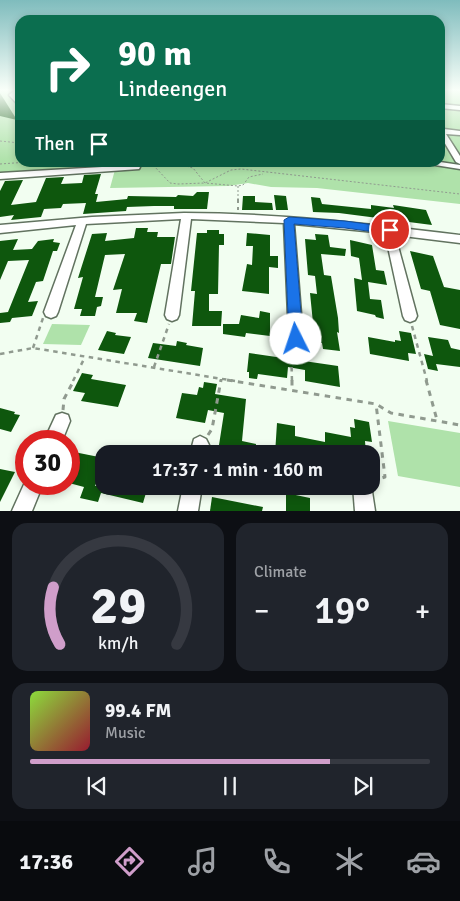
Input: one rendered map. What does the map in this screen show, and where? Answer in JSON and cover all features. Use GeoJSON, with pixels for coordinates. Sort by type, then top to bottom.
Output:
{"type":"FeatureCollection","features":[{"type":"Feature","properties":{"kind":"street"},"geometry":{"type":"LineString","coordinates":[[445,132],[460,133]]}},
{"type":"Feature","properties":{"kind":"street"},"geometry":{"type":"LineString","coordinates":[[445,139],[460,162]]}},
{"type":"Feature","properties":{"kind":"street"},"geometry":{"type":"LineString","coordinates":[[445,165],[460,167]]}},
{"type":"Feature","properties":{"kind":"street"},"geometry":{"type":"LineString","coordinates":[[0,176],[122,167]]}},
{"type":"Feature","properties":{"kind":"street"},"geometry":{"type":"LineString","coordinates":[[172,315],[186,217]]}},
{"type":"Feature","properties":{"kind":"street"},"geometry":{"type":"LineString","coordinates":[[0,229],[82,221],[238,217],[345,224],[460,239]]}},
{"type":"Feature","properties":{"kind":"street"},"geometry":{"type":"LineString","coordinates":[[289,220],[296,339]]}},
{"type":"Feature","properties":{"kind":"street"},"geometry":{"type":"LineString","coordinates":[[51,312],[82,221]]}},
{"type":"Feature","properties":{"kind":"street"},"geometry":{"type":"LineString","coordinates":[[390,230],[410,316]]}},
{"type":"Feature","properties":{"kind":"street"},"geometry":{"type":"LineString","coordinates":[[58,430],[62,421]]}},
{"type":"Feature","properties":{"kind":"street"},"geometry":{"type":"LineString","coordinates":[[22,511],[29,495]]}},
{"type":"Feature","properties":{"kind":"street"},"geometry":{"type":"LineString","coordinates":[[188,511],[191,495]]}},
{"type":"Feature","properties":{"kind":"street"},"geometry":{"type":"LineString","coordinates":[[363,495],[365,511]]}},
{"type":"Feature","properties":{"kind":"path"},"geometry":{"type":"LineString","coordinates":[[0,141],[15,142]]}},
{"type":"Feature","properties":{"kind":"path"},"geometry":{"type":"LineString","coordinates":[[0,164],[15,163]]}},
{"type":"Feature","properties":{"kind":"path"},"geometry":{"type":"LineString","coordinates":[[155,167],[170,183],[238,186],[243,185],[249,177],[266,173]]}},
{"type":"Feature","properties":{"kind":"path"},"geometry":{"type":"LineString","coordinates":[[189,167],[193,168],[206,184]]}},
{"type":"Feature","properties":{"kind":"path"},"geometry":{"type":"LineString","coordinates":[[206,184],[236,169],[460,194]]}},
{"type":"Feature","properties":{"kind":"path"},"geometry":{"type":"LineString","coordinates":[[238,186],[238,217]]}},
{"type":"Feature","properties":{"kind":"path"},"geometry":{"type":"LineString","coordinates":[[33,348],[42,318],[51,312]]}},
{"type":"Feature","properties":{"kind":"path"},"geometry":{"type":"LineString","coordinates":[[154,367],[172,315]]}},
{"type":"Feature","properties":{"kind":"path"},"geometry":{"type":"LineString","coordinates":[[410,316],[438,421]]}},
{"type":"Feature","properties":{"kind":"path"},"geometry":{"type":"LineString","coordinates":[[292,391],[291,343],[296,339]]}},
{"type":"Feature","properties":{"kind":"path"},"geometry":{"type":"LineString","coordinates":[[0,354],[33,348],[376,404],[391,414],[460,425]]}},
{"type":"Feature","properties":{"kind":"path"},"geometry":{"type":"LineString","coordinates":[[62,421],[64,399],[85,357]]}},
{"type":"Feature","properties":{"kind":"path"},"geometry":{"type":"LineString","coordinates":[[202,445],[212,429],[221,379]]}},
{"type":"Feature","properties":{"kind":"path"},"geometry":{"type":"LineString","coordinates":[[376,404],[386,477],[380,479]]}},
{"type":"Feature","properties":{"kind":"green space"},"geometry":{"type":"Polygon","coordinates":[[[0,114],[15,114],[15,167],[103,167],[0,175],[0,114]]]}},
{"type":"Feature","properties":{"kind":"green space"},"geometry":{"type":"Polygon","coordinates":[[[445,114],[460,114],[460,204],[317,188],[271,187],[248,183],[228,186],[110,188],[116,167],[445,167],[445,114]]]}},
{"type":"Feature","properties":{"kind":"green space"},"geometry":{"type":"Polygon","coordinates":[[[52,324],[90,325],[81,345],[43,344],[52,324]]]}},
{"type":"Feature","properties":{"kind":"green space"},"geometry":{"type":"Polygon","coordinates":[[[388,421],[460,433],[460,487],[398,476],[388,421]]]}},
{"type":"Feature","properties":{"kind":"building"},"geometry":{"type":"Polygon","coordinates":[[[0,114],[13,114],[15,120],[0,116],[0,114]]]}},
{"type":"Feature","properties":{"kind":"building"},"geometry":{"type":"Polygon","coordinates":[[[101,174],[95,194],[98,194],[96,202],[127,199],[128,196],[176,197],[178,195],[193,196],[197,192],[209,192],[207,209],[174,209],[174,206],[127,207],[126,211],[83,214],[86,203],[63,204],[61,208],[44,209],[41,217],[11,220],[14,215],[0,217],[0,191],[5,181],[23,180],[11,205],[36,202],[46,178],[64,177],[61,184],[82,183],[84,175],[101,174]]]}},
{"type":"Feature","properties":{"kind":"building"},"geometry":{"type":"Polygon","coordinates":[[[274,195],[286,196],[288,210],[276,210],[274,195]]]}},
{"type":"Feature","properties":{"kind":"building"},"geometry":{"type":"Polygon","coordinates":[[[243,196],[255,196],[255,202],[272,203],[273,210],[242,210],[243,196]]]}},
{"type":"Feature","properties":{"kind":"building"},"geometry":{"type":"Polygon","coordinates":[[[311,197],[320,198],[322,204],[371,209],[371,205],[394,208],[393,205],[426,210],[432,225],[339,213],[313,212],[311,197]]]}},
{"type":"Feature","properties":{"kind":"building"},"geometry":{"type":"Polygon","coordinates":[[[136,228],[148,228],[147,232],[158,232],[157,237],[175,237],[171,264],[161,264],[147,323],[134,321],[137,313],[116,313],[122,289],[113,290],[125,254],[105,255],[95,297],[103,297],[101,306],[97,307],[95,316],[80,316],[82,309],[74,309],[83,277],[78,278],[92,234],[107,233],[105,241],[134,238],[136,228]]]}},
{"type":"Feature","properties":{"kind":"building"},"geometry":{"type":"Polygon","coordinates":[[[207,230],[219,230],[219,234],[224,234],[224,245],[219,245],[218,294],[209,294],[209,311],[222,311],[221,326],[192,326],[195,291],[191,291],[197,233],[207,233],[207,230]]]}},
{"type":"Feature","properties":{"kind":"building"},"geometry":{"type":"Polygon","coordinates":[[[247,233],[270,235],[270,256],[278,256],[278,268],[269,267],[269,294],[242,291],[247,264],[252,265],[253,246],[246,246],[247,233]]]}},
{"type":"Feature","properties":{"kind":"building"},"geometry":{"type":"Polygon","coordinates":[[[315,234],[328,235],[330,247],[346,249],[345,256],[321,254],[324,275],[331,276],[338,318],[339,333],[337,332],[340,351],[323,349],[322,343],[315,343],[310,293],[317,294],[315,276],[308,275],[305,239],[316,240],[315,234]]]}},
{"type":"Feature","properties":{"kind":"building"},"geometry":{"type":"Polygon","coordinates":[[[18,239],[13,250],[32,249],[38,241],[54,239],[53,242],[60,243],[57,251],[53,251],[43,281],[36,282],[28,302],[38,301],[32,316],[12,318],[10,322],[0,323],[0,313],[8,312],[29,260],[8,261],[0,280],[0,241],[18,239]]]}},
{"type":"Feature","properties":{"kind":"building"},"geometry":{"type":"Polygon","coordinates":[[[350,240],[372,245],[376,270],[384,271],[387,285],[368,282],[370,299],[381,300],[384,319],[357,311],[354,278],[362,280],[359,258],[351,256],[350,240]]]}},
{"type":"Feature","properties":{"kind":"building"},"geometry":{"type":"Polygon","coordinates":[[[410,251],[433,256],[444,287],[460,290],[460,329],[440,325],[430,291],[421,289],[410,251]]]}},
{"type":"Feature","properties":{"kind":"building"},"geometry":{"type":"Polygon","coordinates":[[[260,311],[270,313],[270,336],[246,333],[245,337],[223,334],[223,324],[239,324],[241,315],[259,318],[260,311]]]}},
{"type":"Feature","properties":{"kind":"building"},"geometry":{"type":"Polygon","coordinates":[[[107,331],[116,333],[115,335],[131,337],[124,354],[98,350],[107,331]]]}},
{"type":"Feature","properties":{"kind":"building"},"geometry":{"type":"Polygon","coordinates":[[[399,331],[411,333],[416,354],[408,353],[409,361],[370,354],[368,337],[395,342],[395,340],[401,341],[399,331]]]}},
{"type":"Feature","properties":{"kind":"building"},"geometry":{"type":"Polygon","coordinates":[[[428,337],[448,340],[451,348],[460,350],[460,367],[436,364],[438,371],[428,369],[424,354],[433,356],[428,337]]]}},
{"type":"Feature","properties":{"kind":"building"},"geometry":{"type":"Polygon","coordinates":[[[177,341],[187,343],[186,345],[203,348],[200,366],[148,358],[153,343],[176,346],[177,341]]]}},
{"type":"Feature","properties":{"kind":"building"},"geometry":{"type":"Polygon","coordinates":[[[249,353],[338,366],[340,387],[305,381],[305,370],[288,367],[287,378],[258,374],[257,379],[249,378],[249,372],[247,372],[249,353]]]}},
{"type":"Feature","properties":{"kind":"building"},"geometry":{"type":"Polygon","coordinates":[[[82,373],[93,375],[91,379],[126,385],[118,407],[81,401],[85,393],[73,391],[82,373]]]}},
{"type":"Feature","properties":{"kind":"building"},"geometry":{"type":"Polygon","coordinates":[[[204,382],[217,384],[215,394],[246,399],[242,441],[256,445],[219,445],[224,413],[208,410],[205,423],[176,418],[182,393],[197,395],[199,387],[203,388],[204,382]]]}},
{"type":"Feature","properties":{"kind":"building"},"geometry":{"type":"Polygon","coordinates":[[[0,408],[20,415],[11,432],[0,429],[0,408]]]}},
{"type":"Feature","properties":{"kind":"building"},"geometry":{"type":"Polygon","coordinates":[[[354,419],[369,422],[372,442],[365,441],[365,445],[276,445],[277,423],[295,426],[295,436],[325,442],[325,432],[351,437],[350,427],[355,428],[354,419]]]}},
{"type":"Feature","properties":{"kind":"building"},"geometry":{"type":"Polygon","coordinates":[[[80,453],[95,456],[95,495],[100,495],[98,502],[80,498],[84,487],[80,486],[80,453]]]}},
{"type":"Feature","properties":{"kind":"building"},"geometry":{"type":"Polygon","coordinates":[[[0,469],[15,472],[0,502],[0,469]]]}},
{"type":"Feature","properties":{"kind":"building"},"geometry":{"type":"Polygon","coordinates":[[[109,495],[145,495],[143,503],[109,495]]]}},
{"type":"Feature","properties":{"kind":"building"},"geometry":{"type":"Polygon","coordinates":[[[286,495],[310,498],[310,511],[286,511],[286,495]]]}},
{"type":"Feature","properties":{"kind":"building"},"geometry":{"type":"Polygon","coordinates":[[[212,497],[263,507],[262,511],[210,511],[212,497]]]}},
{"type":"Feature","properties":{"kind":"route"},"geometry":{"type":"LineString","coordinates":[[296,339],[289,220],[345,224],[390,230]]}}]}
